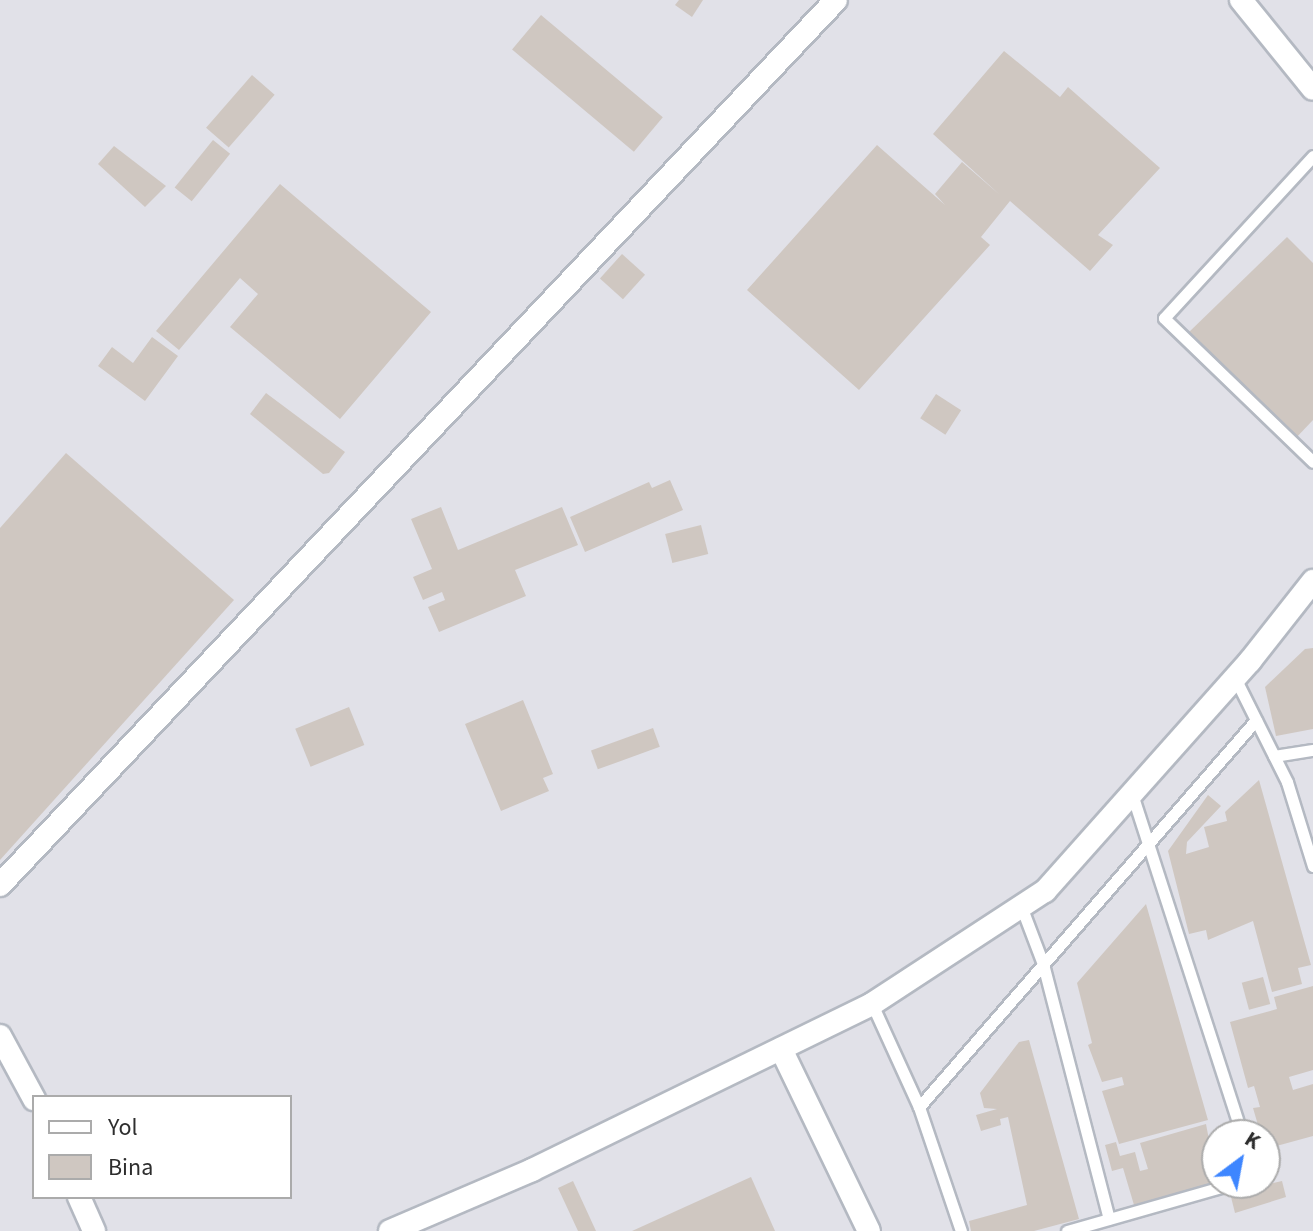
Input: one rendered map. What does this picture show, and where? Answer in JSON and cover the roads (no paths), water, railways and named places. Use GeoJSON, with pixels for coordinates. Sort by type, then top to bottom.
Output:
{"type":"FeatureCollection","features":[{"type":"Feature","properties":{"kind":"street"},"geometry":{"type":"LineString","coordinates":[[0,885],[836,0]]}},
{"type":"Feature","properties":{"kind":"street"},"geometry":{"type":"LineString","coordinates":[[1241,0],[1313,89]]}},
{"type":"Feature","properties":{"kind":"street"},"geometry":{"type":"LineString","coordinates":[[390,1231],[532,1170],[872,1004],[1045,891],[1235,678],[1313,581]]}},
{"type":"Feature","properties":{"kind":"street"},"geometry":{"type":"LineString","coordinates":[[0,1036],[32,1095]]}},
{"type":"Feature","properties":{"kind":"street"},"geometry":{"type":"LineString","coordinates":[[781,1049],[869,1231]]}},
{"type":"Feature","properties":{"kind":"street"},"geometry":{"type":"LineString","coordinates":[[80,1199],[94,1231]]}},
{"type":"Feature","properties":{"kind":"lane"},"geometry":{"type":"LineString","coordinates":[[1313,156],[1164,318],[1313,462]]}},
{"type":"Feature","properties":{"kind":"lane"},"geometry":{"type":"LineString","coordinates":[[1235,678],[1274,756],[1313,866]]}},
{"type":"Feature","properties":{"kind":"lane"},"geometry":{"type":"LineString","coordinates":[[919,1107],[1256,720]]}},
{"type":"Feature","properties":{"kind":"lane"},"geometry":{"type":"LineString","coordinates":[[1274,756],[1313,750]]}},
{"type":"Feature","properties":{"kind":"lane"},"geometry":{"type":"LineString","coordinates":[[1132,794],[1237,1119]]}},
{"type":"Feature","properties":{"kind":"lane"},"geometry":{"type":"LineString","coordinates":[[1021,906],[1043,964],[1109,1219]]}},
{"type":"Feature","properties":{"kind":"lane"},"geometry":{"type":"LineString","coordinates":[[872,1004],[919,1107],[961,1231]]}},
{"type":"Feature","properties":{"kind":"lane"},"geometry":{"type":"LineString","coordinates":[[1067,1231],[1201,1193]]}}]}
